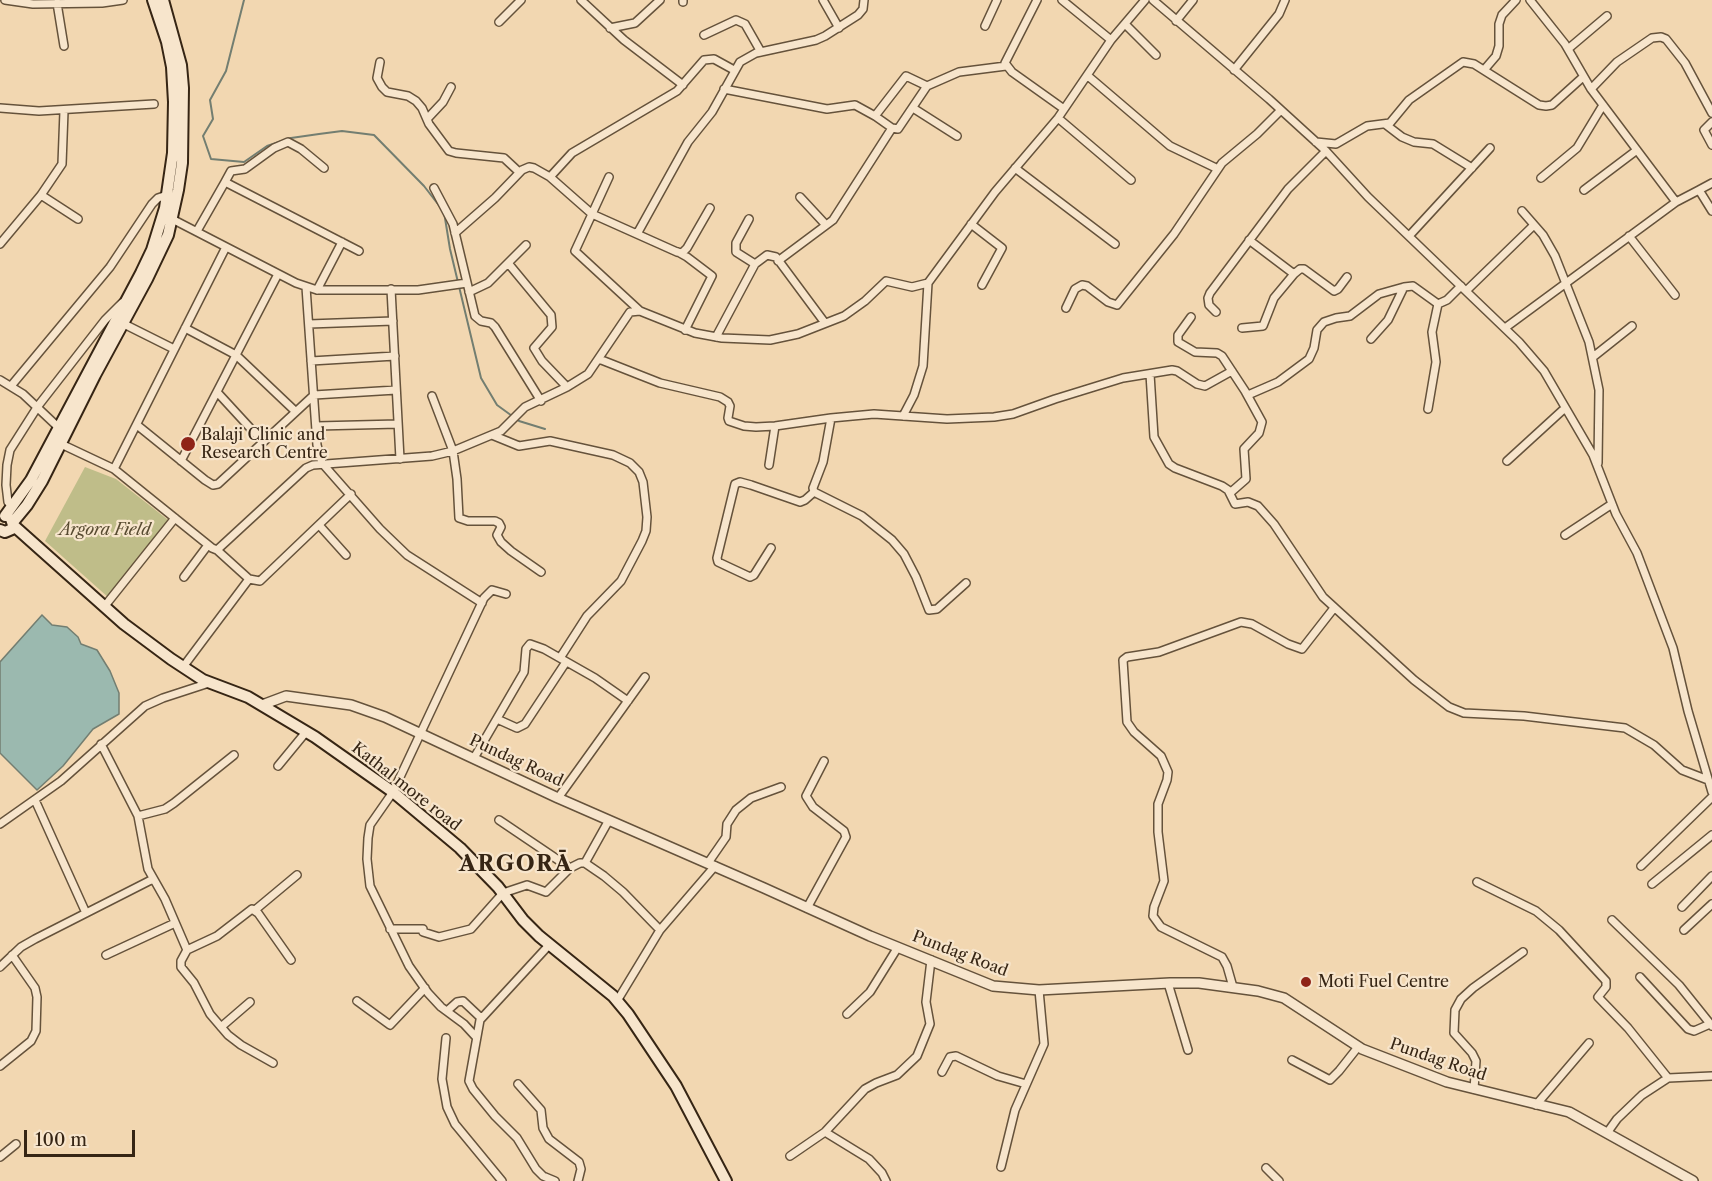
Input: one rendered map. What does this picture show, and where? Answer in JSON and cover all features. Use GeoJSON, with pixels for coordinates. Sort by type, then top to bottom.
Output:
{"type":"FeatureCollection","features":[{"type":"Feature","properties":{"kind":"main road"},"geometry":{"type":"LineString","coordinates":[[5,526],[12,506],[31,480],[128,298],[152,250],[165,208],[173,153],[174,94],[167,42],[153,0]]}},
{"type":"Feature","properties":{"kind":"main road"},"geometry":{"type":"LineString","coordinates":[[5,526],[27,505],[42,481],[168,235],[182,163],[183,88],[181,65],[164,0]]}},
{"type":"Feature","properties":{"kind":"main road","name":"Kathal more road"},"geometry":{"type":"LineString","coordinates":[[5,526],[124,624],[183,667],[203,680],[248,697],[306,732],[393,792],[460,848],[502,893],[523,920],[617,1001],[657,1055],[676,1086],[726,1181]]}},
{"type":"Feature","properties":{"kind":"street"},"geometry":{"type":"LineString","coordinates":[[9,0],[33,4],[102,3],[123,0]]}},
{"type":"Feature","properties":{"kind":"street"},"geometry":{"type":"LineString","coordinates":[[499,22],[521,0]]}},
{"type":"Feature","properties":{"kind":"street"},"geometry":{"type":"LineString","coordinates":[[581,0],[610,28],[683,85]]}},
{"type":"Feature","properties":{"kind":"street"},"geometry":{"type":"LineString","coordinates":[[610,28],[635,23],[660,0]]}},
{"type":"Feature","properties":{"kind":"street"},"geometry":{"type":"LineString","coordinates":[[823,0],[839,28]]}},
{"type":"Feature","properties":{"kind":"street"},"geometry":{"type":"LineString","coordinates":[[637,234],[688,142],[712,112],[734,70],[744,58],[816,40],[839,28],[863,9],[864,0]]}},
{"type":"Feature","properties":{"kind":"street"},"geometry":{"type":"LineString","coordinates":[[985,26],[997,0]]}},
{"type":"Feature","properties":{"kind":"street"},"geometry":{"type":"LineString","coordinates":[[1037,0],[1005,63],[1012,72],[1064,110]]}},
{"type":"Feature","properties":{"kind":"street"},"geometry":{"type":"LineString","coordinates":[[1062,0],[1111,40]]}},
{"type":"Feature","properties":{"kind":"street"},"geometry":{"type":"LineString","coordinates":[[903,416],[914,395],[923,366],[928,283],[1015,168],[1058,118],[1111,40],[1145,0]]}},
{"type":"Feature","properties":{"kind":"street"},"geometry":{"type":"LineString","coordinates":[[1153,0],[1326,151],[1368,196],[1533,358],[1598,466],[1612,504],[1636,553],[1673,648],[1688,711],[1712,792]]}},
{"type":"Feature","properties":{"kind":"street"},"geometry":{"type":"LineString","coordinates":[[1176,21],[1193,0]]}},
{"type":"Feature","properties":{"kind":"street"},"geometry":{"type":"LineString","coordinates":[[1234,70],[1279,14],[1285,0]]}},
{"type":"Feature","properties":{"kind":"street"},"geometry":{"type":"LineString","coordinates":[[1484,70],[1496,56],[1500,45],[1502,15],[1516,0]]}},
{"type":"Feature","properties":{"kind":"street"},"geometry":{"type":"LineString","coordinates":[[1530,0],[1568,49],[1582,77],[1676,202]]}},
{"type":"Feature","properties":{"kind":"street"},"geometry":{"type":"LineString","coordinates":[[57,3],[64,46]]}},
{"type":"Feature","properties":{"kind":"street"},"geometry":{"type":"LineString","coordinates":[[1568,49],[1607,16]]}},
{"type":"Feature","properties":{"kind":"street"},"geometry":{"type":"LineString","coordinates":[[704,36],[736,20],[745,24],[761,52]]}},
{"type":"Feature","properties":{"kind":"street"},"geometry":{"type":"LineString","coordinates":[[1125,24],[1156,55]]}},
{"type":"Feature","properties":{"kind":"street"},"geometry":{"type":"LineString","coordinates":[[1591,89],[1617,62],[1652,38],[1661,37],[1685,63],[1712,113]]}},
{"type":"Feature","properties":{"kind":"street"},"geometry":{"type":"LineString","coordinates":[[550,177],[572,153],[677,91],[704,60],[710,58],[734,70]]}},
{"type":"Feature","properties":{"kind":"street"},"geometry":{"type":"LineString","coordinates":[[380,62],[377,78],[382,87],[387,93],[408,96],[416,101],[429,124],[449,151],[504,158],[519,172]]}},
{"type":"Feature","properties":{"kind":"street"},"geometry":{"type":"LineString","coordinates":[[1315,142],[1336,144],[1366,126],[1385,124],[1396,117],[1409,100],[1463,62],[1484,70],[1539,105],[1546,106],[1552,105],[1582,77]]}},
{"type":"Feature","properties":{"kind":"street"},"geometry":{"type":"LineString","coordinates":[[724,89],[827,109],[855,105],[892,128],[898,129],[927,86],[959,72],[1006,66]]}},
{"type":"Feature","properties":{"kind":"street"},"geometry":{"type":"LineString","coordinates":[[1088,76],[1170,146],[1218,169]]}},
{"type":"Feature","properties":{"kind":"street"},"geometry":{"type":"LineString","coordinates":[[875,116],[903,78],[910,77],[927,86]]}},
{"type":"Feature","properties":{"kind":"street"},"geometry":{"type":"LineString","coordinates":[[427,119],[443,102],[451,87]]}},
{"type":"Feature","properties":{"kind":"street"},"geometry":{"type":"LineString","coordinates":[[0,108],[64,111],[154,104]]}},
{"type":"Feature","properties":{"kind":"street"},"geometry":{"type":"LineString","coordinates":[[1541,178],[1577,148],[1603,105]]}},
{"type":"Feature","properties":{"kind":"street"},"geometry":{"type":"LineString","coordinates":[[913,108],[957,136]]}},
{"type":"Feature","properties":{"kind":"street"},"geometry":{"type":"LineString","coordinates":[[1066,308],[1075,290],[1082,285],[1087,286],[1108,302],[1117,305],[1180,225],[1218,169],[1281,110]]}},
{"type":"Feature","properties":{"kind":"street"},"geometry":{"type":"LineString","coordinates":[[0,244],[41,195],[62,164],[64,111]]}},
{"type":"Feature","properties":{"kind":"street"},"geometry":{"type":"LineString","coordinates":[[1058,118],[1131,180]]}},
{"type":"Feature","properties":{"kind":"street"},"geometry":{"type":"LineString","coordinates":[[1712,122],[1705,127],[1704,132],[1712,144]]}},
{"type":"Feature","properties":{"kind":"street"},"geometry":{"type":"LineString","coordinates":[[1385,124],[1402,137],[1414,142],[1433,144],[1472,168]]}},
{"type":"Feature","properties":{"kind":"street"},"geometry":{"type":"LineString","coordinates":[[778,261],[826,225],[840,211],[892,128]]}},
{"type":"Feature","properties":{"kind":"street"},"geometry":{"type":"LineString","coordinates":[[197,231],[231,171],[245,169],[274,148],[288,142],[301,149],[324,168]]}},
{"type":"Feature","properties":{"kind":"street"},"geometry":{"type":"LineString","coordinates":[[1410,235],[1490,148]]}},
{"type":"Feature","properties":{"kind":"street"},"geometry":{"type":"LineString","coordinates":[[1584,190],[1637,150]]}},
{"type":"Feature","properties":{"kind":"street"},"geometry":{"type":"LineString","coordinates":[[1216,312],[1209,304],[1210,293],[1288,189],[1326,151]]}},
{"type":"Feature","properties":{"kind":"street"},"geometry":{"type":"LineString","coordinates":[[455,233],[495,198],[519,172],[524,168],[534,168],[550,177],[592,214],[687,257],[712,276],[685,330]]}},
{"type":"Feature","properties":{"kind":"street"},"geometry":{"type":"LineString","coordinates":[[1015,168],[1115,244]]}},
{"type":"Feature","properties":{"kind":"street"},"geometry":{"type":"LineString","coordinates":[[609,177],[575,251],[640,311],[685,330],[716,337],[770,340],[798,334],[855,309],[886,281],[912,287],[928,283]]}},
{"type":"Feature","properties":{"kind":"street"},"geometry":{"type":"LineString","coordinates":[[225,182],[359,251]]}},
{"type":"Feature","properties":{"kind":"street"},"geometry":{"type":"LineString","coordinates":[[1505,328],[1676,202],[1712,183]]}},
{"type":"Feature","properties":{"kind":"street"},"geometry":{"type":"LineString","coordinates":[[434,188],[448,211],[455,233],[464,284],[470,292],[476,316],[481,321],[491,322],[495,327],[541,401]]}},
{"type":"Feature","properties":{"kind":"street"},"geometry":{"type":"LineString","coordinates":[[1699,190],[1712,211]]}},
{"type":"Feature","properties":{"kind":"street"},"geometry":{"type":"LineString","coordinates":[[41,195],[78,219]]}},
{"type":"Feature","properties":{"kind":"street"},"geometry":{"type":"LineString","coordinates":[[11,386],[110,267],[152,204],[158,198],[167,195]]}},
{"type":"Feature","properties":{"kind":"street"},"geometry":{"type":"LineString","coordinates":[[801,197],[826,225]]}},
{"type":"Feature","properties":{"kind":"street"},"geometry":{"type":"LineString","coordinates":[[677,252],[681,253],[687,248],[710,208]]}},
{"type":"Feature","properties":{"kind":"street"},"geometry":{"type":"LineString","coordinates":[[1522,211],[1549,244],[1593,357],[1599,390],[1598,466]]}},
{"type":"Feature","properties":{"kind":"street"},"geometry":{"type":"LineString","coordinates":[[172,219],[278,274],[317,290],[425,290],[464,284]]}},
{"type":"Feature","properties":{"kind":"street"},"geometry":{"type":"LineString","coordinates":[[749,219],[735,248],[741,256],[755,264]]}},
{"type":"Feature","properties":{"kind":"street"},"geometry":{"type":"LineString","coordinates":[[971,224],[1002,248],[982,285]]}},
{"type":"Feature","properties":{"kind":"street"},"geometry":{"type":"LineString","coordinates":[[1438,304],[1464,288],[1534,225]]}},
{"type":"Feature","properties":{"kind":"street"},"geometry":{"type":"LineString","coordinates":[[1629,236],[1675,294]]}},
{"type":"Feature","properties":{"kind":"street"},"geometry":{"type":"LineString","coordinates":[[1249,240],[1294,274]]}},
{"type":"Feature","properties":{"kind":"street"},"geometry":{"type":"LineString","coordinates":[[317,290],[342,242]]}},
{"type":"Feature","properties":{"kind":"street"},"geometry":{"type":"LineString","coordinates":[[470,292],[488,283],[526,245]]}},
{"type":"Feature","properties":{"kind":"street"},"geometry":{"type":"LineString","coordinates":[[114,470],[226,247]]}},
{"type":"Feature","properties":{"kind":"street"},"geometry":{"type":"LineString","coordinates":[[716,337],[755,264],[770,254],[778,261],[825,323]]}},
{"type":"Feature","properties":{"kind":"street"},"geometry":{"type":"LineString","coordinates":[[508,263],[551,315],[552,327],[534,348],[542,361],[567,387]]}},
{"type":"Feature","properties":{"kind":"street"},"geometry":{"type":"LineString","coordinates":[[1242,328],[1263,326],[1274,298],[1300,269],[1304,269],[1334,291],[1347,277]]}},
{"type":"Feature","properties":{"kind":"street"},"geometry":{"type":"LineString","coordinates":[[181,461],[278,274]]}},
{"type":"Feature","properties":{"kind":"street"},"geometry":{"type":"LineString","coordinates":[[1248,395],[1278,382],[1309,359],[1313,352],[1317,330],[1324,322],[1350,316],[1380,294],[1411,286],[1438,304]]}},
{"type":"Feature","properties":{"kind":"street"},"geometry":{"type":"LineString","coordinates":[[306,287],[317,445],[322,463],[380,528],[408,555],[482,603]]}},
{"type":"Feature","properties":{"kind":"street"},"geometry":{"type":"LineString","coordinates":[[1371,339],[1388,320],[1404,287]]}},
{"type":"Feature","properties":{"kind":"street"},"geometry":{"type":"LineString","coordinates":[[391,290],[400,459]]}},
{"type":"Feature","properties":{"kind":"street"},"geometry":{"type":"LineString","coordinates":[[12,506],[8,502],[6,485],[10,450],[38,406],[105,320],[128,298]]}},
{"type":"Feature","properties":{"kind":"street"},"geometry":{"type":"LineString","coordinates":[[1428,409],[1436,362],[1432,332],[1438,304]]}},
{"type":"Feature","properties":{"kind":"street"},"geometry":{"type":"LineString","coordinates":[[217,550],[306,468],[322,463],[432,456],[453,451],[501,431],[525,407],[541,401],[588,374],[626,316],[630,312],[640,311]]}},
{"type":"Feature","properties":{"kind":"street"},"geometry":{"type":"LineString","coordinates":[[1191,317],[1178,335],[1178,342],[1196,352],[1220,354],[1248,395],[1263,426],[1244,449],[1246,479],[1230,493]]}},
{"type":"Feature","properties":{"kind":"street"},"geometry":{"type":"LineString","coordinates":[[309,324],[393,321]]}},
{"type":"Feature","properties":{"kind":"street"},"geometry":{"type":"LineString","coordinates":[[124,324],[174,349]]}},
{"type":"Feature","properties":{"kind":"street"},"geometry":{"type":"LineString","coordinates":[[1593,357],[1632,326]]}},
{"type":"Feature","properties":{"kind":"street"},"geometry":{"type":"LineString","coordinates":[[185,328],[236,355],[295,411]]}},
{"type":"Feature","properties":{"kind":"street"},"geometry":{"type":"LineString","coordinates":[[311,361],[394,356]]}},
{"type":"Feature","properties":{"kind":"street"},"geometry":{"type":"LineString","coordinates":[[599,359],[660,383],[720,397],[730,406],[728,418],[744,426],[775,426],[874,414],[955,420],[1005,416],[1113,381],[1177,371],[1197,384],[1205,386],[1232,371]]}},
{"type":"Feature","properties":{"kind":"street"},"geometry":{"type":"LineString","coordinates":[[1150,374],[1154,437],[1164,457],[1175,468],[1222,486],[1230,493],[1235,504],[1254,503],[1264,511],[1318,591],[1334,608],[1414,680],[1449,707],[1458,712],[1524,716],[1625,728],[1654,745],[1682,770],[1708,780]]}},
{"type":"Feature","properties":{"kind":"street"},"geometry":{"type":"LineString","coordinates":[[0,380],[38,406],[58,427]]}},
{"type":"Feature","properties":{"kind":"street"},"geometry":{"type":"LineString","coordinates":[[137,424],[213,485],[218,484],[314,395],[396,390]]}},
{"type":"Feature","properties":{"kind":"street"},"geometry":{"type":"LineString","coordinates":[[217,392],[263,442]]}},
{"type":"Feature","properties":{"kind":"street"},"geometry":{"type":"LineString","coordinates":[[432,396],[453,451],[459,518],[468,521],[499,523],[501,527],[498,537],[501,542],[541,572]]}},
{"type":"Feature","properties":{"kind":"street"},"geometry":{"type":"LineString","coordinates":[[1507,461],[1565,408]]}},
{"type":"Feature","properties":{"kind":"street"},"geometry":{"type":"LineString","coordinates":[[814,492],[813,488],[823,462],[831,418]]}},
{"type":"Feature","properties":{"kind":"street"},"geometry":{"type":"LineString","coordinates":[[316,426],[398,424]]}},
{"type":"Feature","properties":{"kind":"street"},"geometry":{"type":"LineString","coordinates":[[769,465],[775,426]]}},
{"type":"Feature","properties":{"kind":"street"},"geometry":{"type":"LineString","coordinates":[[492,435],[519,446],[550,441],[613,455],[630,463],[639,472],[643,482],[647,517],[646,531],[642,541],[621,581],[587,616],[525,724],[517,728],[497,719]]}},
{"type":"Feature","properties":{"kind":"street"},"geometry":{"type":"LineString","coordinates":[[60,444],[114,470],[217,550],[249,579],[260,580],[266,577],[351,494]]}},
{"type":"Feature","properties":{"kind":"street"},"geometry":{"type":"LineString","coordinates":[[771,548],[754,575],[750,577],[718,562],[717,558],[735,484],[741,482],[800,502],[814,492]]}},
{"type":"Feature","properties":{"kind":"street"},"geometry":{"type":"LineString","coordinates":[[814,492],[862,516],[892,540],[908,562],[929,610],[937,609],[966,583]]}},
{"type":"Feature","properties":{"kind":"street"},"geometry":{"type":"LineString","coordinates":[[1565,535],[1612,504]]}},
{"type":"Feature","properties":{"kind":"street"},"geometry":{"type":"LineString","coordinates":[[104,607],[175,518]]}},
{"type":"Feature","properties":{"kind":"street"},"geometry":{"type":"LineString","coordinates":[[319,525],[346,555]]}},
{"type":"Feature","properties":{"kind":"street"},"geometry":{"type":"LineString","coordinates":[[184,577],[208,545]]}},
{"type":"Feature","properties":{"kind":"street"},"geometry":{"type":"LineString","coordinates":[[183,667],[249,579]]}},
{"type":"Feature","properties":{"kind":"street"},"geometry":{"type":"LineString","coordinates":[[476,1037],[424,988],[409,966],[370,886],[367,859],[370,825],[393,792],[482,603],[488,592],[492,590],[506,594]]}},
{"type":"Feature","properties":{"kind":"street"},"geometry":{"type":"LineString","coordinates":[[1233,987],[1227,966],[1219,955],[1161,927],[1153,916],[1164,881],[1158,832],[1158,804],[1168,772],[1161,756],[1134,732],[1127,722],[1123,662],[1127,657],[1159,652],[1241,622],[1252,624],[1302,649],[1334,608]]}},
{"type":"Feature","properties":{"kind":"street"},"geometry":{"type":"LineString","coordinates":[[474,758],[525,669],[525,651],[532,643],[595,678],[628,701]]}},
{"type":"Feature","properties":{"kind":"street"},"geometry":{"type":"LineString","coordinates":[[558,798],[645,677]]}},
{"type":"Feature","properties":{"kind":"street"},"geometry":{"type":"LineString","coordinates":[[0,824],[61,781],[145,706],[211,683]]}},
{"type":"Feature","properties":{"kind":"street","name":"Pundag Road"},"geometry":{"type":"LineString","coordinates":[[262,705],[286,696],[351,705],[420,732],[558,798],[807,908],[993,986],[1039,990],[1199,983],[1265,993],[1293,1002],[1358,1047],[1447,1082],[1569,1112],[1688,1180]]}},
{"type":"Feature","properties":{"kind":"street"},"geometry":{"type":"LineString","coordinates":[[278,766],[306,732]]}},
{"type":"Feature","properties":{"kind":"street"},"geometry":{"type":"LineString","coordinates":[[101,744],[138,816],[146,862],[187,950]]}},
{"type":"Feature","properties":{"kind":"street"},"geometry":{"type":"LineString","coordinates":[[138,816],[165,808],[234,755]]}},
{"type":"Feature","properties":{"kind":"street"},"geometry":{"type":"LineString","coordinates":[[807,908],[846,837],[844,831],[813,807],[806,796],[824,761]]}},
{"type":"Feature","properties":{"kind":"street"},"geometry":{"type":"LineString","coordinates":[[617,1001],[660,930],[711,865],[726,837],[727,825],[736,810],[751,798],[781,787]]}},
{"type":"Feature","properties":{"kind":"street"},"geometry":{"type":"LineString","coordinates":[[1641,866],[1712,797]]}},
{"type":"Feature","properties":{"kind":"street"},"geometry":{"type":"LineString","coordinates":[[35,800],[86,913]]}},
{"type":"Feature","properties":{"kind":"street"},"geometry":{"type":"LineString","coordinates":[[500,819],[570,868]]}},
{"type":"Feature","properties":{"kind":"street"},"geometry":{"type":"LineString","coordinates":[[585,863],[609,820]]}},
{"type":"Feature","properties":{"kind":"street"},"geometry":{"type":"LineString","coordinates":[[1652,884],[1712,835]]}},
{"type":"Feature","properties":{"kind":"street"},"geometry":{"type":"LineString","coordinates":[[390,929],[423,931],[439,937],[471,929],[502,893],[527,885],[546,892],[570,868],[578,863],[585,863],[623,892],[660,930]]}},
{"type":"Feature","properties":{"kind":"street"},"geometry":{"type":"LineString","coordinates":[[273,1063],[241,1045],[221,1027],[180,964],[187,950],[217,936],[247,911],[255,910],[297,875]]}},
{"type":"Feature","properties":{"kind":"street"},"geometry":{"type":"LineString","coordinates":[[1682,907],[1712,876]]}},
{"type":"Feature","properties":{"kind":"street"},"geometry":{"type":"LineString","coordinates":[[0,967],[34,939],[153,879]]}},
{"type":"Feature","properties":{"kind":"street"},"geometry":{"type":"LineString","coordinates":[[1477,882],[1529,907],[1559,930],[1606,981],[1606,987],[1598,997],[1628,1028],[1668,1078]]}},
{"type":"Feature","properties":{"kind":"street"},"geometry":{"type":"LineString","coordinates":[[1684,930],[1712,904]]}},
{"type":"Feature","properties":{"kind":"street"},"geometry":{"type":"LineString","coordinates":[[255,910],[291,960]]}},
{"type":"Feature","properties":{"kind":"street"},"geometry":{"type":"LineString","coordinates":[[1612,920],[1679,985],[1711,1025],[1694,1031],[1688,1029],[1640,977]]}},
{"type":"Feature","properties":{"kind":"street"},"geometry":{"type":"LineString","coordinates":[[106,955],[175,923]]}},
{"type":"Feature","properties":{"kind":"street"},"geometry":{"type":"LineString","coordinates":[[550,944],[481,1018],[469,1074],[471,1087],[517,1138],[536,1169],[543,1176],[555,1181]]}},
{"type":"Feature","properties":{"kind":"street"},"geometry":{"type":"LineString","coordinates":[[847,1014],[870,992],[898,947]]}},
{"type":"Feature","properties":{"kind":"street"},"geometry":{"type":"LineString","coordinates":[[1474,1089],[1476,1061],[1454,1033],[1455,1010],[1461,999],[1473,988],[1522,952]]}},
{"type":"Feature","properties":{"kind":"street"},"geometry":{"type":"LineString","coordinates":[[0,1066],[31,1041],[36,1031],[35,988],[12,955]]}},
{"type":"Feature","properties":{"kind":"street"},"geometry":{"type":"LineString","coordinates":[[790,1156],[825,1132],[865,1089],[897,1075],[917,1056],[930,1024],[926,1002],[931,960]]}},
{"type":"Feature","properties":{"kind":"street"},"geometry":{"type":"LineString","coordinates":[[1168,983],[1188,1050]]}},
{"type":"Feature","properties":{"kind":"street"},"geometry":{"type":"LineString","coordinates":[[357,1001],[390,1025],[424,988]]}},
{"type":"Feature","properties":{"kind":"street"},"geometry":{"type":"LineString","coordinates":[[1001,1167],[1015,1110],[1044,1044],[1039,990]]}},
{"type":"Feature","properties":{"kind":"street"},"geometry":{"type":"LineString","coordinates":[[447,1011],[457,1002],[463,1001],[481,1018]]}},
{"type":"Feature","properties":{"kind":"street"},"geometry":{"type":"LineString","coordinates":[[221,1027],[250,1002]]}},
{"type":"Feature","properties":{"kind":"street"},"geometry":{"type":"LineString","coordinates":[[446,1038],[442,1079],[447,1107],[455,1124],[502,1181]]}},
{"type":"Feature","properties":{"kind":"street"},"geometry":{"type":"LineString","coordinates":[[1536,1105],[1590,1043]]}},
{"type":"Feature","properties":{"kind":"street"},"geometry":{"type":"LineString","coordinates":[[1292,1060],[1330,1080],[1340,1071],[1358,1047]]}},
{"type":"Feature","properties":{"kind":"street"},"geometry":{"type":"LineString","coordinates":[[942,1072],[950,1057],[956,1056],[998,1076],[1026,1084]]}},
{"type":"Feature","properties":{"kind":"street"},"geometry":{"type":"LineString","coordinates":[[1607,1133],[1617,1119],[1642,1095],[1668,1078],[1712,1076]]}},
{"type":"Feature","properties":{"kind":"street"},"geometry":{"type":"LineString","coordinates":[[518,1084],[541,1110],[546,1134],[555,1144],[579,1162],[581,1169],[578,1181]]}},
{"type":"Feature","properties":{"kind":"street"},"geometry":{"type":"LineString","coordinates":[[825,1132],[869,1159],[886,1181]]}},
{"type":"Feature","properties":{"kind":"street"},"geometry":{"type":"LineString","coordinates":[[0,1157],[16,1144]]}},
{"type":"Feature","properties":{"kind":"street"},"geometry":{"type":"LineString","coordinates":[[1266,1168],[1279,1181]]}},
{"type":"Feature","properties":{"kind":"green space","name":"Argora Field"},"geometry":{"type":"Polygon","coordinates":[[[85,467],[116,479],[172,523],[109,598],[45,541],[85,467]]]}},
{"type":"Feature","properties":{"kind":"water"},"geometry":{"type":"Polygon","coordinates":[[[42,615],[52,625],[67,627],[78,637],[81,644],[97,650],[110,671],[119,693],[119,714],[93,729],[63,766],[37,790],[0,753],[0,662],[42,615]]]}},
{"type":"Feature","properties":{"kind":"waterway"},"geometry":{"type":"LineString","coordinates":[[244,0],[226,71],[210,100],[213,119],[203,136],[211,159],[244,162],[267,146],[291,138],[342,131],[374,135],[424,186],[444,212],[450,249],[481,378],[497,405],[519,421],[545,429]]}},
{"type":"Feature","properties":{"kind":"place","name":"Balaji Clinic and Research Centre"},"geometry":{"type":"Point","coordinates":[188,444]}},
{"type":"Feature","properties":{"kind":"place","name":"Moti Fuel Centre"},"geometry":{"type":"Point","coordinates":[1306,982]}},
{"type":"Feature","properties":{"kind":"district","name":"ARGORĀ"},"geometry":{"type":"Point","coordinates":[516,865]}}]}
